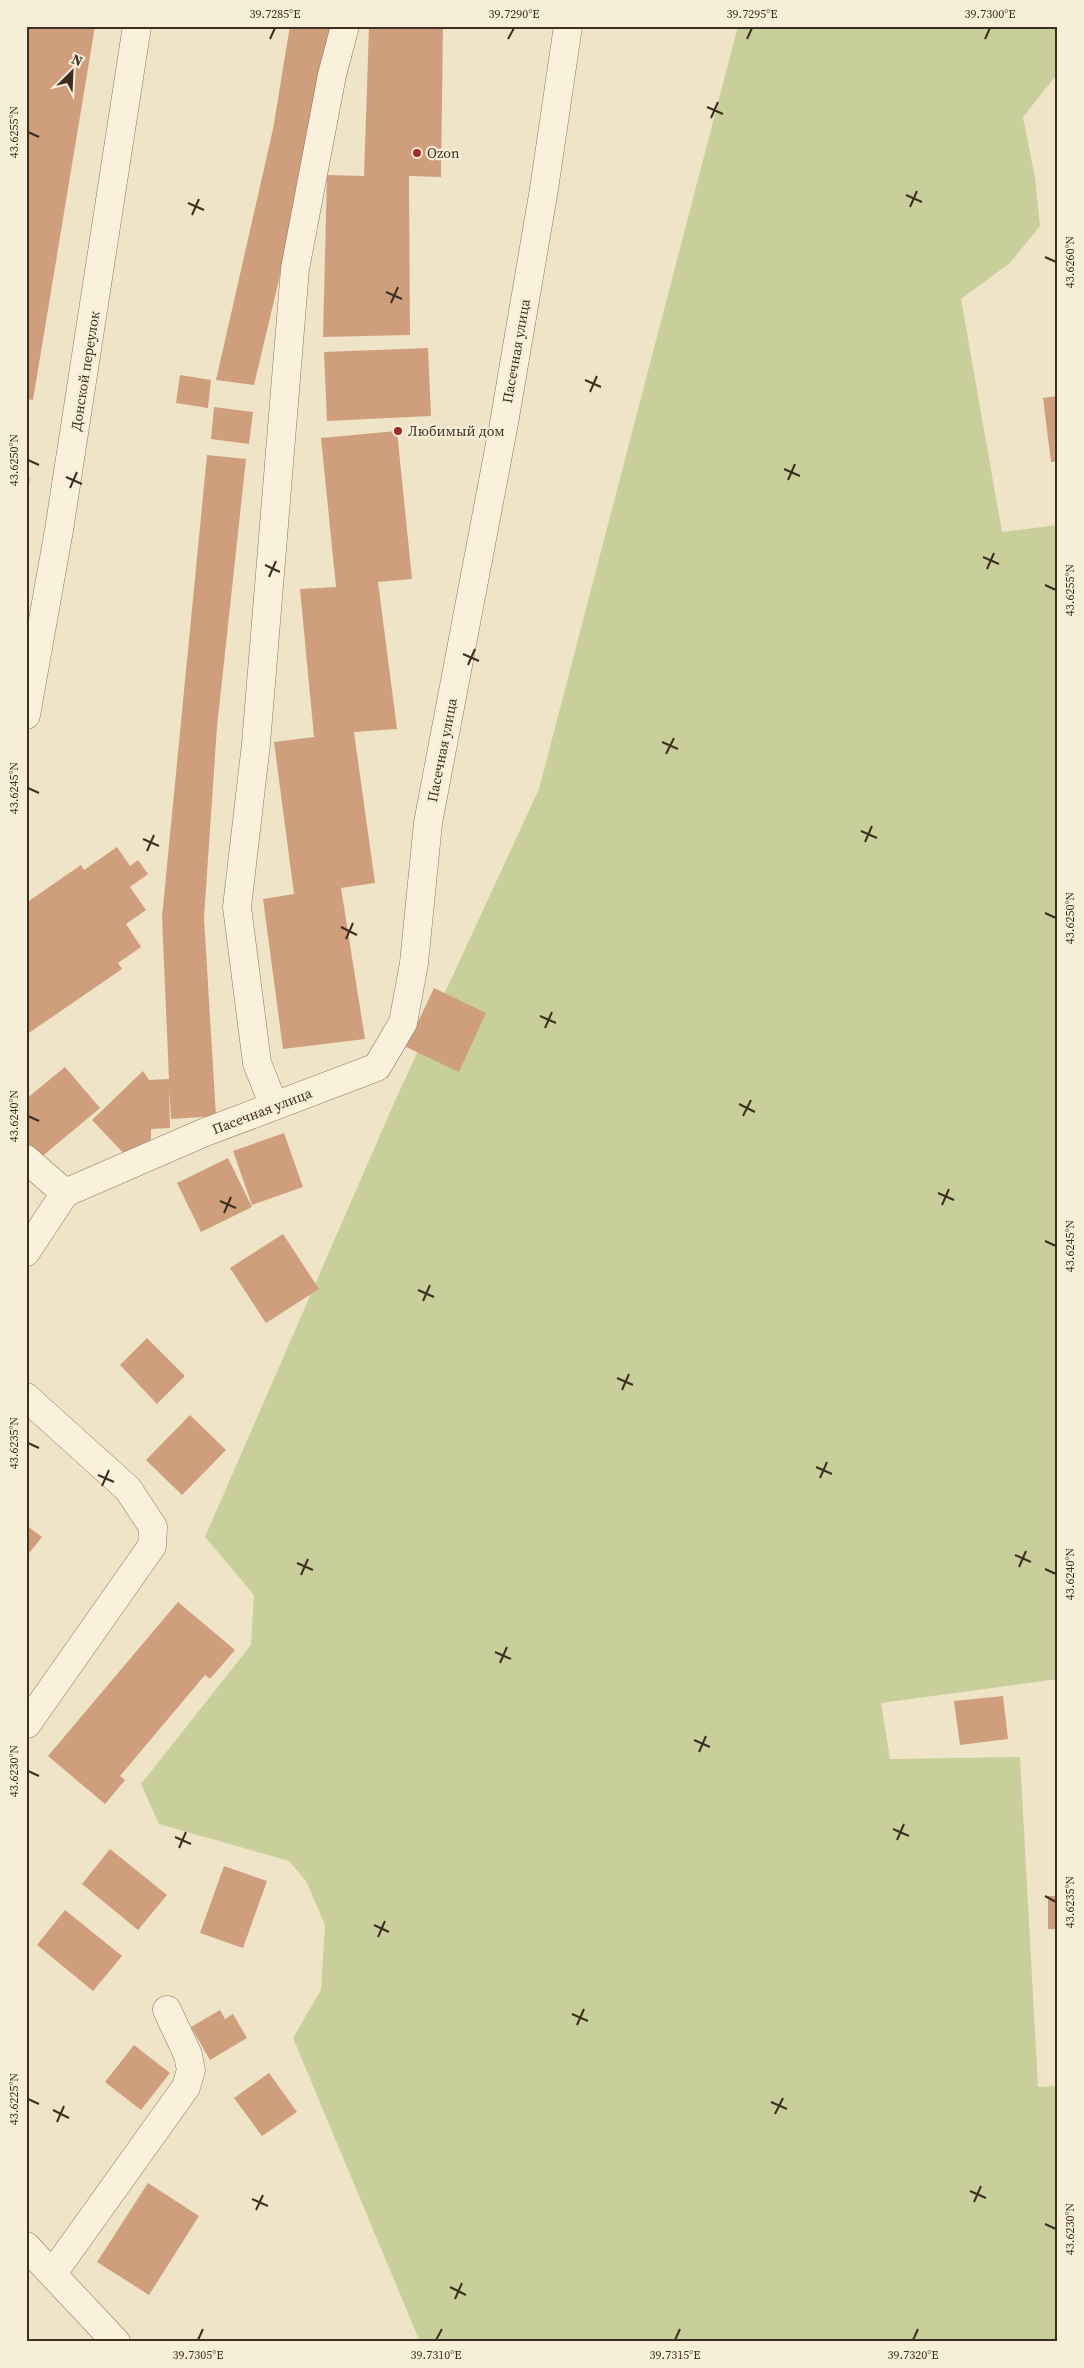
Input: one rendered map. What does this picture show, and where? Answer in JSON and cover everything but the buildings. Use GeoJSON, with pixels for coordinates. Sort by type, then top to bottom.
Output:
{"type":"FeatureCollection","features":[{"type":"Feature","properties":{"kind":"street","name":"Донской переулок"},"geometry":{"type":"LineString","coordinates":[[26,715],[64,502],[137,26]]}},
{"type":"Feature","properties":{"kind":"street"},"geometry":{"type":"LineString","coordinates":[[274,1106],[257,1063],[237,907],[256,744],[295,269],[332,75],[345,26]]}},
{"type":"Feature","properties":{"kind":"street","name":"Пасечная улица"},"geometry":{"type":"LineString","coordinates":[[65,1193],[203,1133],[376,1067],[403,1023],[414,963],[428,823],[504,423],[544,189],[568,26]]}},
{"type":"Feature","properties":{"kind":"street"},"geometry":{"type":"LineString","coordinates":[[26,1160],[65,1193],[26,1252]]}},
{"type":"Feature","properties":{"kind":"street"},"geometry":{"type":"LineString","coordinates":[[26,1397],[128,1489],[153,1527],[152,1546],[26,1724]]}},
{"type":"Feature","properties":{"kind":"street"},"geometry":{"type":"LineString","coordinates":[[53,2273],[186,2087],[191,2070],[188,2055],[167,2010]]}},
{"type":"Feature","properties":{"kind":"street"},"geometry":{"type":"LineString","coordinates":[[26,2246],[116,2342]]}},
{"type":"Feature","properties":{"kind":"green space"},"geometry":{"type":"Polygon","coordinates":[[[738,26],[1058,26],[1058,73],[1023,117],[1035,178],[1040,226],[1010,263],[961,299],[1002,532],[1058,525],[1058,1679],[881,1703],[890,1759],[1020,1757],[1038,2087],[1058,2086],[1058,2342],[420,2342],[293,2038],[321,1990],[325,1925],[306,1881],[289,1861],[159,1824],[141,1784],[251,1645],[254,1595],[205,1537],[394,1103],[539,789],[738,26]]]}},
{"type":"Feature","properties":{"kind":"place","name":"Ozon"},"geometry":{"type":"Point","coordinates":[417,153]}},
{"type":"Feature","properties":{"kind":"place","name":"Любимый дом"},"geometry":{"type":"Point","coordinates":[398,431]}}]}
